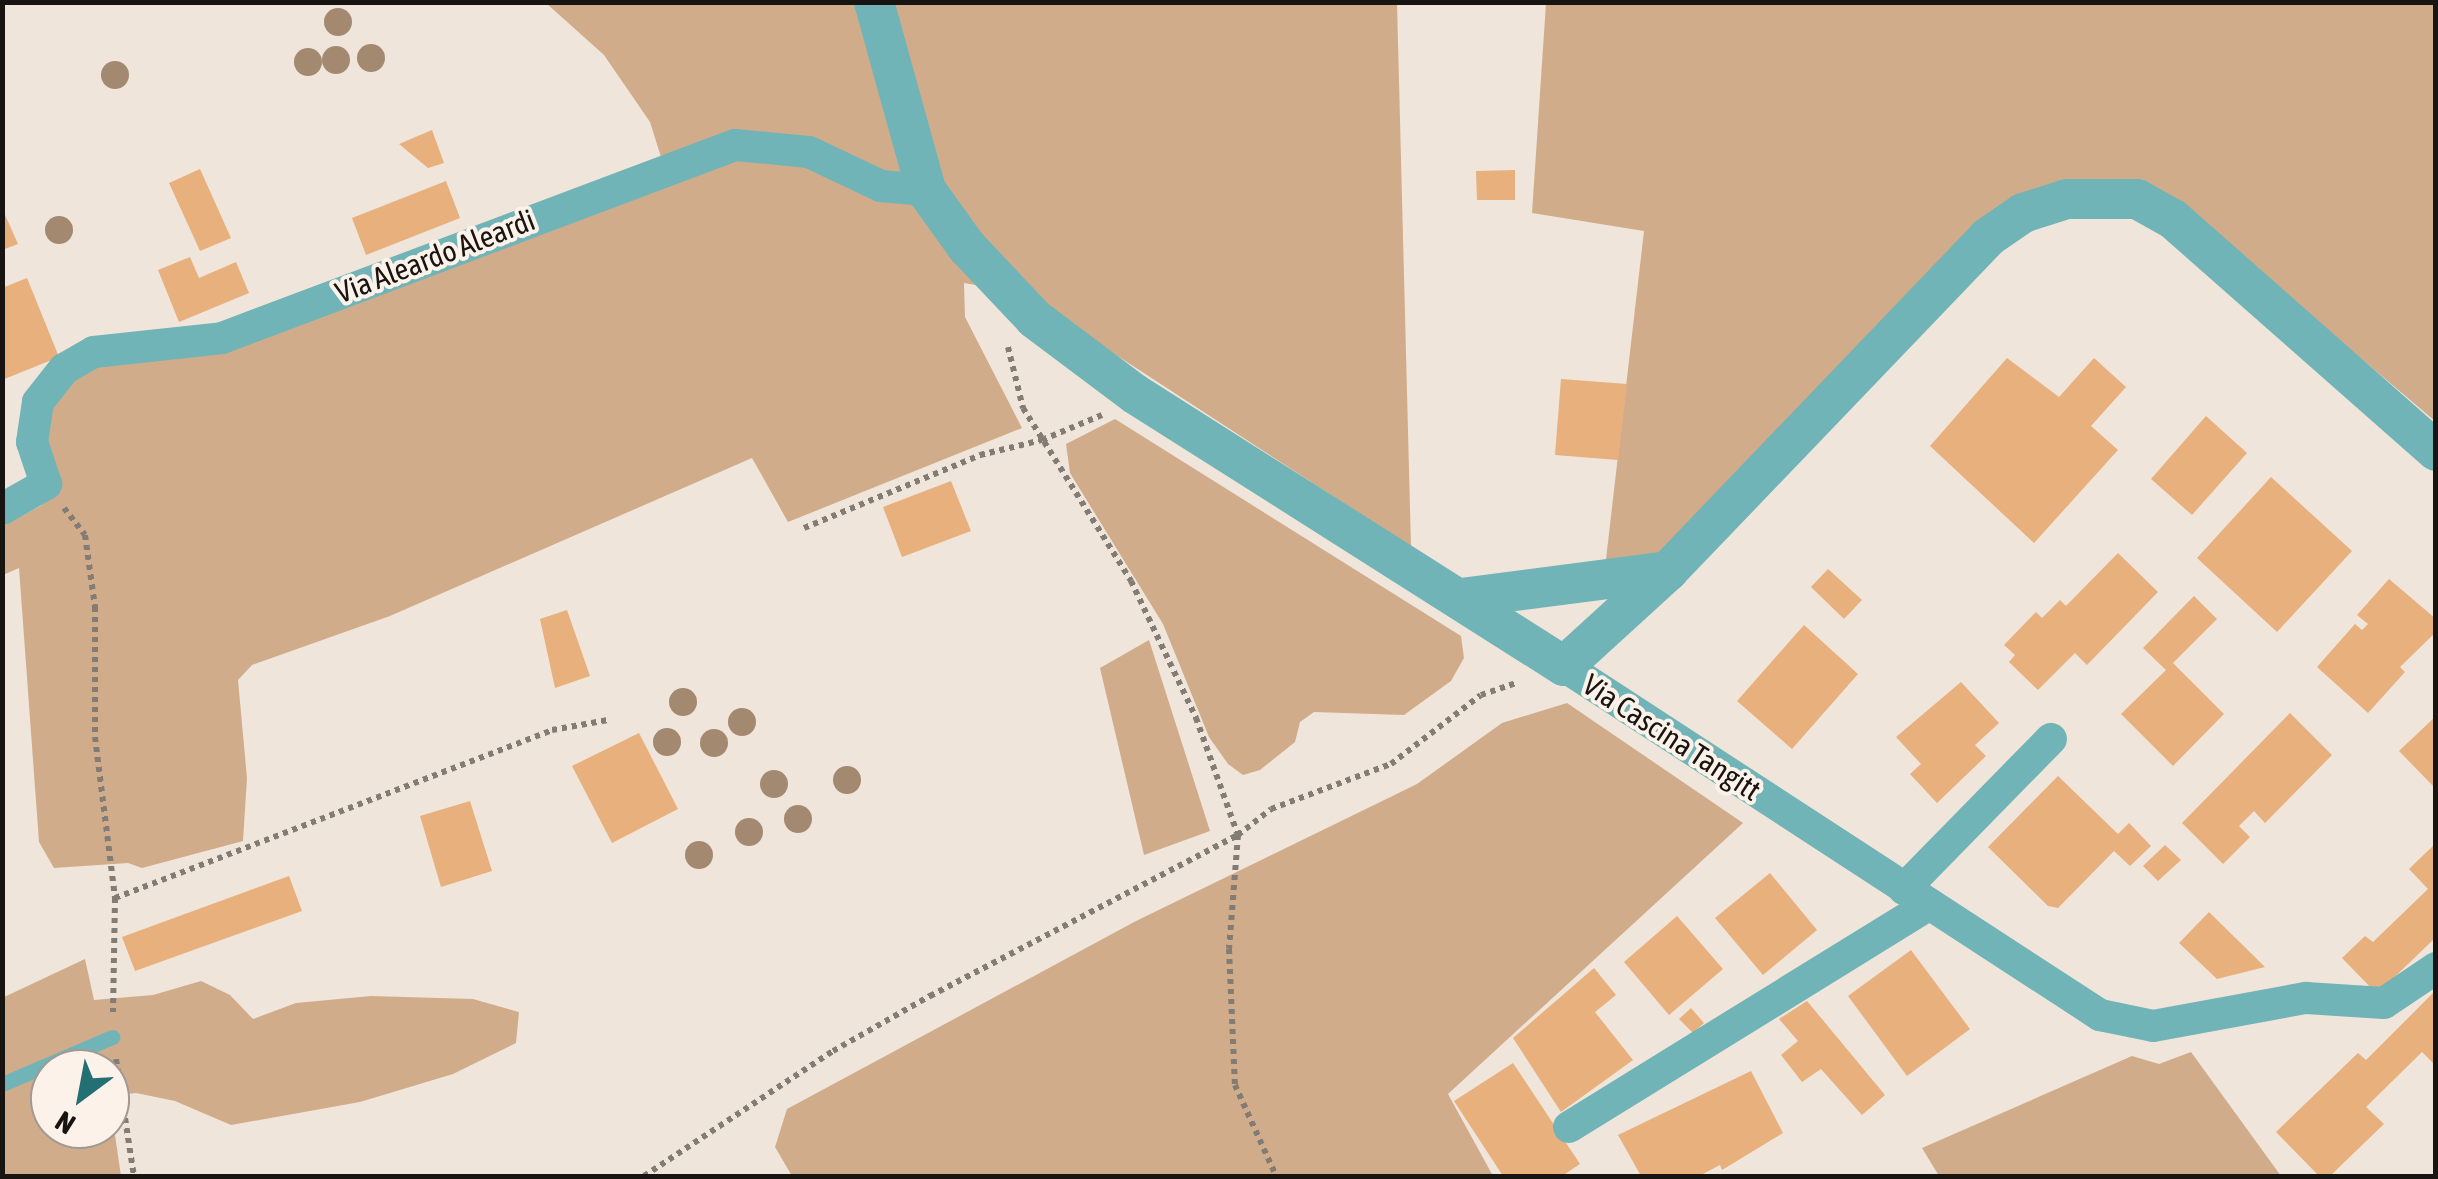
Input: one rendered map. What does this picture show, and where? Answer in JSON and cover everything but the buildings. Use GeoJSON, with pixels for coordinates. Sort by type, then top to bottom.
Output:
{"type":"FeatureCollection","features":[{"type":"Feature","properties":{"kind":"street"},"geometry":{"type":"LineString","coordinates":[[874,2],[926,190]]}},
{"type":"Feature","properties":{"kind":"street","name":"Via Aleardo Aleardi"},"geometry":{"type":"LineString","coordinates":[[46,484],[32,442],[38,402],[64,369],[94,352],[222,338],[735,145],[809,152],[881,186],[926,190]]}},
{"type":"Feature","properties":{"kind":"street","name":"Via Cascina Tangitt"},"geometry":{"type":"LineString","coordinates":[[926,190],[967,246],[1035,319],[1135,394],[1461,598],[2075,1002],[2125,1023],[2182,1024],[2306,998],[2384,1003],[2436,968]]}},
{"type":"Feature","properties":{"kind":"street"},"geometry":{"type":"LineString","coordinates":[[1564,666],[1668,571],[1965,263],[2022,232],[2088,214],[2158,226],[2209,251],[2436,451]]}},
{"type":"Feature","properties":{"kind":"street"},"geometry":{"type":"LineString","coordinates":[[2,509],[46,484]]}},
{"type":"Feature","properties":{"kind":"street"},"geometry":{"type":"LineString","coordinates":[[1461,598],[1668,571]]}},
{"type":"Feature","properties":{"kind":"street"},"geometry":{"type":"LineString","coordinates":[[1569,1127],[1916,897],[2051,739]]}},
{"type":"Feature","properties":{"kind":"lane"},"geometry":{"type":"LineString","coordinates":[[2,1084],[112,1038]]}},
{"type":"Feature","properties":{"kind":"path"},"geometry":{"type":"LineString","coordinates":[[1004,331],[1023,408],[1130,581],[1196,718],[1238,836],[1229,949],[1235,1085],[1276,1176]]}},
{"type":"Feature","properties":{"kind":"path"},"geometry":{"type":"LineString","coordinates":[[804,528],[980,455],[1087,424],[1135,394]]}},
{"type":"Feature","properties":{"kind":"path"},"geometry":{"type":"LineString","coordinates":[[46,484],[85,535],[94,607],[95,738],[115,898],[112,1038],[134,1176]]}},
{"type":"Feature","properties":{"kind":"path"},"geometry":{"type":"LineString","coordinates":[[644,1176],[833,1051],[1238,836],[1270,810],[1320,786],[1391,764],[1481,695],[1564,666]]}},
{"type":"Feature","properties":{"kind":"path"},"geometry":{"type":"LineString","coordinates":[[115,898],[552,730],[608,720]]}},
{"type":"Feature","properties":{"kind":"shaded area"},"geometry":{"type":"Polygon","coordinates":[[[546,3],[1397,3],[1411,547],[1021,293],[964,283],[965,317],[1022,428],[788,522],[752,458],[390,616],[252,665],[238,680],[247,778],[243,841],[142,868],[128,863],[54,868],[39,842],[19,568],[3,575],[3,526],[42,505],[59,478],[40,420],[65,377],[667,176],[650,122],[604,55],[546,3]]]}},
{"type":"Feature","properties":{"kind":"shaded area"},"geometry":{"type":"Polygon","coordinates":[[[1546,3],[2435,3],[2435,421],[2163,191],[2068,188],[1666,558],[1605,568],[1644,231],[1532,213],[1546,3]]]}},
{"type":"Feature","properties":{"kind":"shaded area"},"geometry":{"type":"Polygon","coordinates":[[[1115,419],[1461,636],[1464,658],[1451,681],[1404,715],[1314,712],[1300,722],[1295,742],[1260,770],[1243,775],[1228,764],[1209,737],[1163,624],[1070,473],[1066,444],[1115,419]]]}},
{"type":"Feature","properties":{"kind":"shaded area"},"geometry":{"type":"Polygon","coordinates":[[[1149,640],[1210,831],[1144,855],[1100,668],[1149,640]]]}},
{"type":"Feature","properties":{"kind":"shaded area"},"geometry":{"type":"Polygon","coordinates":[[[1567,703],[1743,823],[1448,1094],[1493,1176],[792,1176],[775,1147],[787,1109],[1136,921],[1417,784],[1502,723],[1567,703]]]}},
{"type":"Feature","properties":{"kind":"shaded area"},"geometry":{"type":"Polygon","coordinates":[[[85,959],[94,1000],[153,995],[201,981],[230,995],[253,1019],[296,1003],[371,996],[473,999],[519,1012],[516,1043],[453,1074],[360,1102],[231,1125],[175,1101],[130,1094],[130,1049],[30,1049],[30,1149],[117,1149],[121,1176],[3,1176],[2,998],[85,959]]]}},
{"type":"Feature","properties":{"kind":"shaded area"},"geometry":{"type":"Polygon","coordinates":[[[2191,1052],[2281,1176],[1939,1176],[1922,1148],[2132,1056],[2159,1064],[2191,1052]]]}}]}
